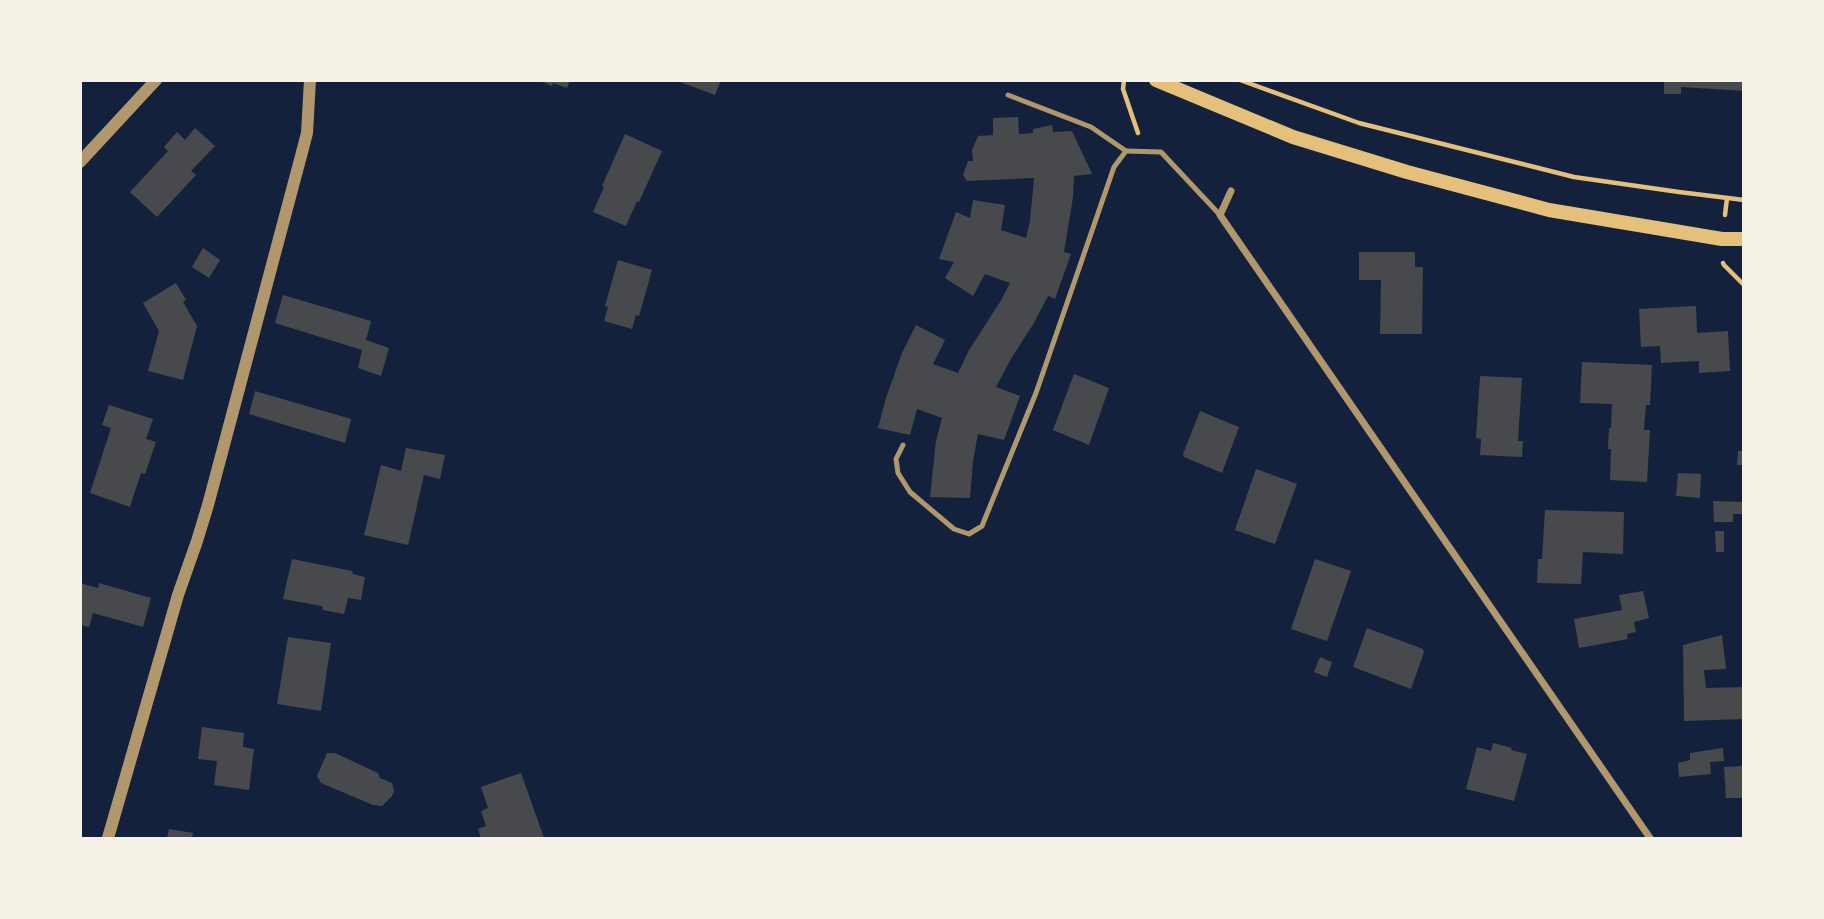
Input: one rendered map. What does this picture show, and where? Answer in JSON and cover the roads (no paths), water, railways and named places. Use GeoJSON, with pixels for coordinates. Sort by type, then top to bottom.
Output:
{"type":"FeatureCollection","features":[{"type":"Feature","properties":{"kind":"main road"},"geometry":{"type":"LineString","coordinates":[[1156,80],[1293,137],[1407,172],[1549,210],[1742,240]]}},
{"type":"Feature","properties":{"kind":"street"},"geometry":{"type":"LineString","coordinates":[[80,162],[156,80]]}},
{"type":"Feature","properties":{"kind":"street"},"geometry":{"type":"LineString","coordinates":[[108,838],[178,595],[201,529],[307,133],[310,80]]}},
{"type":"Feature","properties":{"kind":"street"},"geometry":{"type":"LineString","coordinates":[[1231,191],[1220,215],[1650,838]]}},
{"type":"Feature","properties":{"kind":"lane"},"geometry":{"type":"LineString","coordinates":[[1008,95],[1091,127],[1126,151],[1161,152],[1220,215]]}},
{"type":"Feature","properties":{"kind":"lane"},"geometry":{"type":"LineString","coordinates":[[903,445],[896,459],[898,473],[911,492],[954,529],[970,534],[982,526],[1036,393],[1114,167],[1126,151]]}}]}
